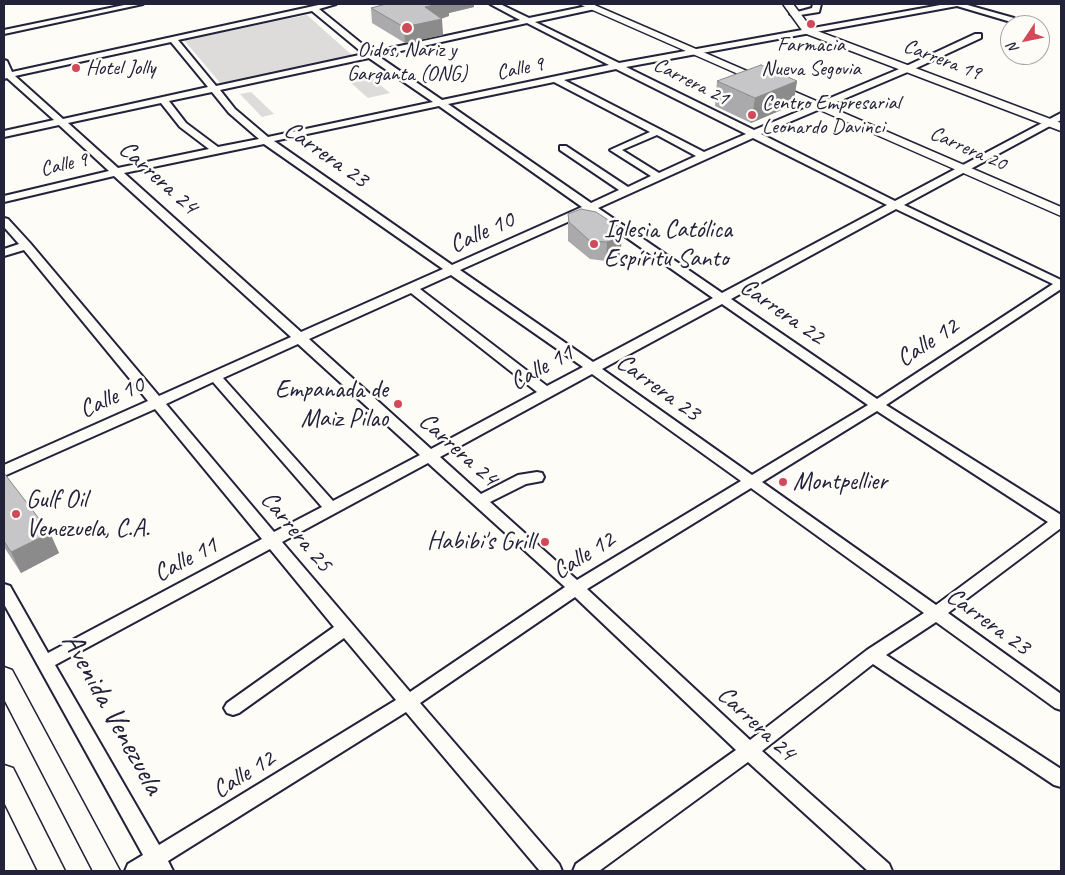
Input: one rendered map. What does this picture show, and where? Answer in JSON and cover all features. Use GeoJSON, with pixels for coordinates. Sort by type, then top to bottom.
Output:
{"type":"FeatureCollection","features":[{"type":"Feature","properties":{"kind":"street"},"geometry":{"type":"LineString","coordinates":[[4,32],[80,13],[139,4]]}},
{"type":"Feature","properties":{"kind":"street"},"geometry":{"type":"LineString","coordinates":[[6,71],[332,4]]}},
{"type":"Feature","properties":{"kind":"street","name":"Carrera 21"},"geometry":{"type":"LineString","coordinates":[[494,4],[896,205],[1061,284]]}},
{"type":"Feature","properties":{"kind":"street"},"geometry":{"type":"LineString","coordinates":[[788,4],[808,31]]}},
{"type":"Feature","properties":{"kind":"street"},"geometry":{"type":"LineString","coordinates":[[794,14],[816,10],[817,4]]}},
{"type":"Feature","properties":{"kind":"street"},"geometry":{"type":"LineString","coordinates":[[957,4],[1000,17]]}},
{"type":"Feature","properties":{"kind":"street","name":"Calle 9"},"geometry":{"type":"LineString","coordinates":[[4,199],[116,172],[617,66],[957,4]]}},
{"type":"Feature","properties":{"kind":"street"},"geometry":{"type":"LineString","coordinates":[[4,134],[530,22],[588,6]]}},
{"type":"Feature","properties":{"kind":"street","name":"Carrera 20"},"geometry":{"type":"LineString","coordinates":[[588,6],[1061,212]]}},
{"type":"Feature","properties":{"kind":"street","name":"Carrera 22"},"geometry":{"type":"LineString","coordinates":[[313,8],[371,56],[877,405],[1061,522]]}},
{"type":"Feature","properties":{"kind":"street","name":"Carrera 19"},"geometry":{"type":"LineString","coordinates":[[808,31],[1061,127]]}},
{"type":"Feature","properties":{"kind":"street","name":"Calle 10"},"geometry":{"type":"LineString","coordinates":[[4,470],[156,401],[300,339],[658,176],[818,105],[907,69],[978,36]]}},
{"type":"Feature","properties":{"kind":"street","name":"Carrera 23"},"geometry":{"type":"LineString","coordinates":[[172,38],[232,111],[266,141],[591,367],[1061,703]]}},
{"type":"Feature","properties":{"kind":"street","name":"Carrera 24"},"geometry":{"type":"LineString","coordinates":[[6,71],[428,456],[576,588],[749,751],[882,871]]}},
{"type":"Feature","properties":{"kind":"street"},"geometry":{"type":"LineString","coordinates":[[557,80],[704,156]]}},
{"type":"Feature","properties":{"kind":"street"},"geometry":{"type":"LineString","coordinates":[[164,100],[184,125],[217,151]]}},
{"type":"Feature","properties":{"kind":"street","name":"Calle 11"},"geometry":{"type":"LineString","coordinates":[[46,662],[271,539],[591,367],[723,299],[1061,116]]}},
{"type":"Feature","properties":{"kind":"street"},"geometry":{"type":"LineString","coordinates":[[658,132],[615,150],[658,176]]}},
{"type":"Feature","properties":{"kind":"street"},"geometry":{"type":"LineString","coordinates":[[563,148],[627,191]]}},
{"type":"Feature","properties":{"kind":"street","name":"Carrera 25"},"geometry":{"type":"LineString","coordinates":[[4,221],[345,628],[552,871]]}},
{"type":"Feature","properties":{"kind":"street"},"geometry":{"type":"LineString","coordinates":[[4,253],[26,245]]}},
{"type":"Feature","properties":{"kind":"street","name":"Calle 12"},"geometry":{"type":"LineString","coordinates":[[135,871],[159,864],[408,702],[576,588],[877,405],[1061,284]]}},
{"type":"Feature","properties":{"kind":"street"},"geometry":{"type":"LineString","coordinates":[[412,288],[546,392]]}},
{"type":"Feature","properties":{"kind":"street"},"geometry":{"type":"LineString","coordinates":[[214,376],[330,508]]}},
{"type":"Feature","properties":{"kind":"street"},"geometry":{"type":"LineString","coordinates":[[479,501],[524,479],[537,477]]}},
{"type":"Feature","properties":{"kind":"street"},"geometry":{"type":"LineString","coordinates":[[582,871],[749,751],[872,655],[937,613],[1061,522]]}},
{"type":"Feature","properties":{"kind":"street","name":"Avenida Venezuela"},"geometry":{"type":"LineString","coordinates":[[4,590],[159,864]]}},
{"type":"Feature","properties":{"kind":"street"},"geometry":{"type":"LineString","coordinates":[[233,708],[345,628]]}},
{"type":"Feature","properties":{"kind":"street"},"geometry":{"type":"LineString","coordinates":[[872,655],[1061,779]]}},
{"type":"Feature","properties":{"kind":"street"},"geometry":{"type":"LineString","coordinates":[[4,677],[108,871]]}},
{"type":"Feature","properties":{"kind":"street"},"geometry":{"type":"LineString","coordinates":[[4,776],[52,871]]}},
{"type":"Feature","properties":{"kind":"shaded area"},"geometry":{"type":"Polygon","coordinates":[[[307,15],[353,56],[221,84],[184,40],[307,15]]]}},
{"type":"Feature","properties":{"kind":"shaded area"},"geometry":{"type":"Polygon","coordinates":[[[372,78],[390,93],[368,98],[351,83],[372,78]]]}},
{"type":"Feature","properties":{"kind":"shaded area"},"geometry":{"type":"Polygon","coordinates":[[[251,92],[274,114],[262,117],[240,94],[251,92]]]}},
{"type":"Feature","properties":{"kind":"building"},"geometry":{"type":"Polygon","coordinates":[[[386,4],[438,4],[425,7],[442,19],[404,27],[371,8],[386,4]]]}},
{"type":"Feature","properties":{"kind":"building"},"geometry":{"type":"Polygon","coordinates":[[[761,65],[797,81],[755,98],[717,81],[761,65]]]}},
{"type":"Feature","properties":{"kind":"building"},"geometry":{"type":"Polygon","coordinates":[[[581,209],[596,212],[622,229],[620,238],[607,242],[590,241],[569,222],[568,214],[581,209]]]}},
{"type":"Feature","properties":{"kind":"building","name":"Gulf Oil Venezuela, C.A."},"geometry":{"type":"Polygon","coordinates":[[[4,473],[50,533],[11,552],[4,541],[4,473]]]}},
{"type":"Feature","properties":{"kind":"place","name":"Farmacia Nueva Segovia"},"geometry":{"type":"Point","coordinates":[811,24]}},
{"type":"Feature","properties":{"kind":"place","name":"Oidos, Nariz y Garganta (ONG)"},"geometry":{"type":"Point","coordinates":[407,28]}},
{"type":"Feature","properties":{"kind":"place","name":"Hotel Jolly"},"geometry":{"type":"Point","coordinates":[76,68]}},
{"type":"Feature","properties":{"kind":"place","name":"Centro Empresarial Leonardo Davinci"},"geometry":{"type":"Point","coordinates":[752,115]}},
{"type":"Feature","properties":{"kind":"place","name":"Iglesia Católica Espíritu Santo"},"geometry":{"type":"Point","coordinates":[594,244]}},
{"type":"Feature","properties":{"kind":"place","name":"Empanada de Maiz Pilao"},"geometry":{"type":"Point","coordinates":[398,404]}},
{"type":"Feature","properties":{"kind":"place","name":"Montpellier"},"geometry":{"type":"Point","coordinates":[783,482]}},
{"type":"Feature","properties":{"kind":"place","name":"Gulf Oil Venezuela, C.A."},"geometry":{"type":"Point","coordinates":[16,514]}},
{"type":"Feature","properties":{"kind":"place","name":"Habibi's Grill"},"geometry":{"type":"Point","coordinates":[545,542]}}]}
